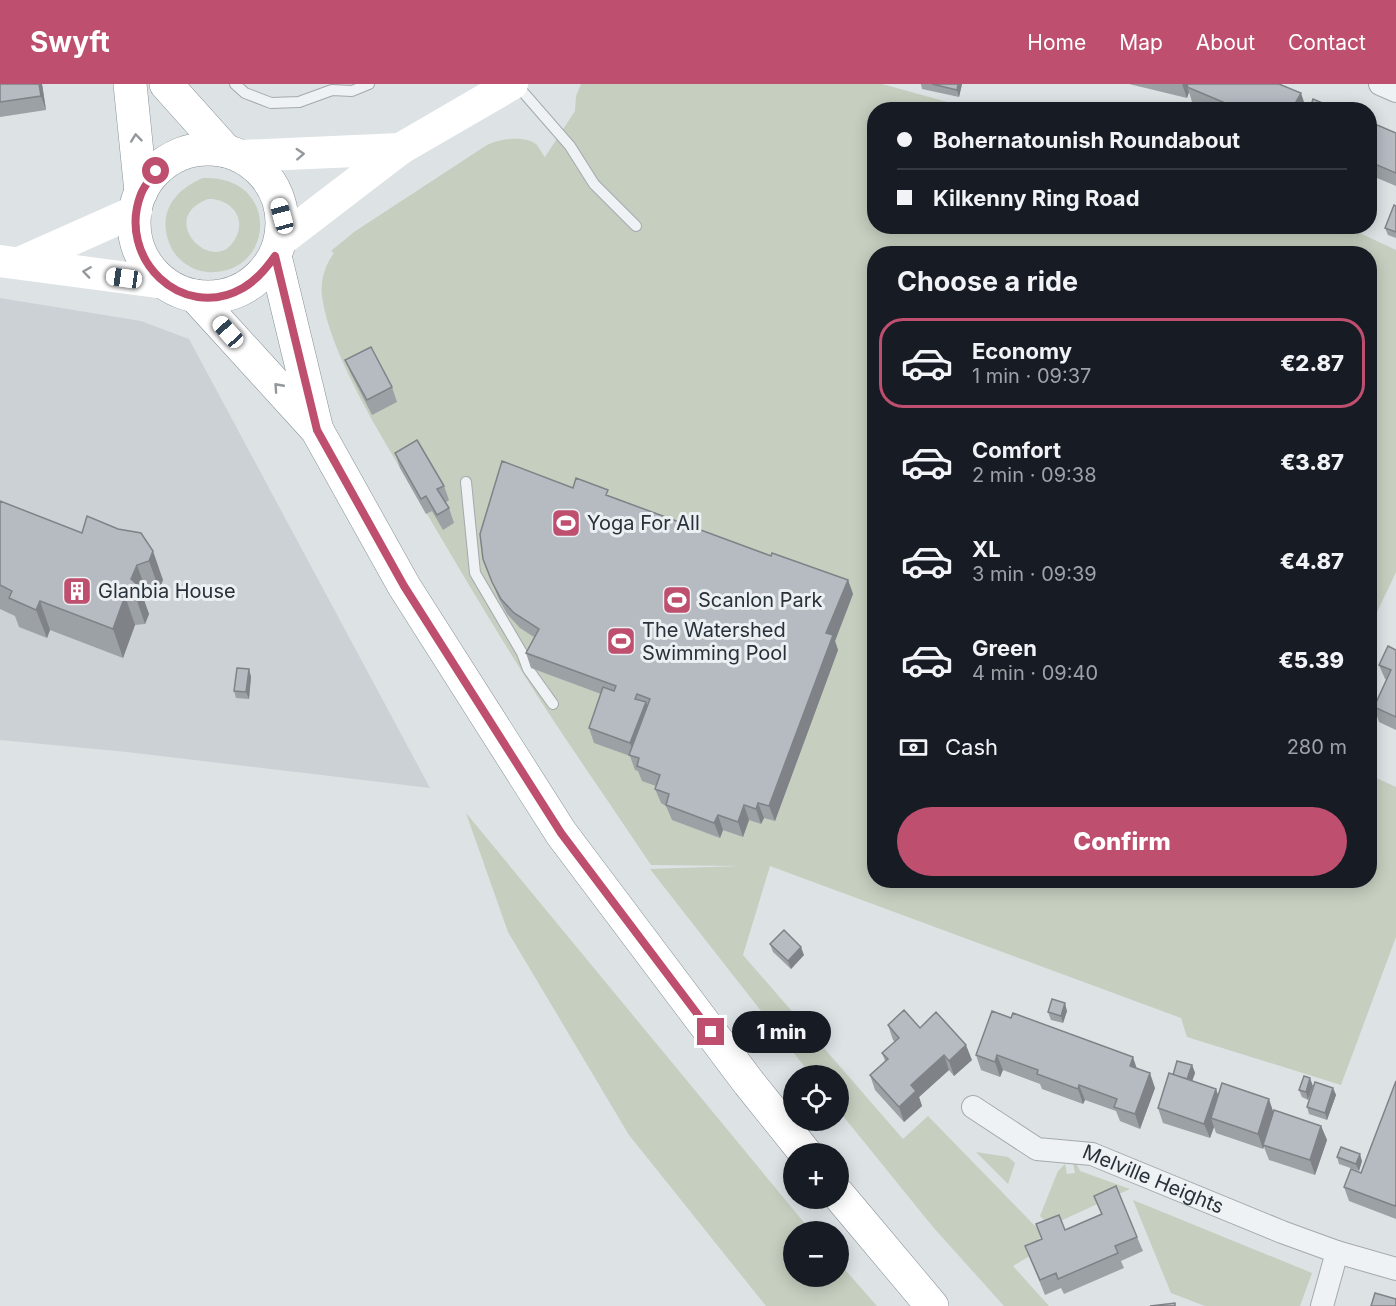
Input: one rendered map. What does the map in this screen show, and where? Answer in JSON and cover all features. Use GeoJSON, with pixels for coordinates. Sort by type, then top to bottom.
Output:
{"type":"FeatureCollection","features":[{"type":"Feature","properties":{"kind":"highway"},"geometry":{"type":"LineString","coordinates":[[130,84],[138,201],[135,231],[140,251],[151,269],[165,284],[180,291],[195,296],[219,297],[242,289],[261,275],[278,249]]}},
{"type":"Feature","properties":{"kind":"highway"},"geometry":{"type":"LineString","coordinates":[[166,84],[234,154],[262,171],[276,192],[282,216],[278,249],[317,430]]}},
{"type":"Feature","properties":{"kind":"highway"},"geometry":{"type":"LineString","coordinates":[[138,201],[156,171],[176,156],[201,149],[234,154]]}},
{"type":"Feature","properties":{"kind":"highway"},"geometry":{"type":"LineString","coordinates":[[195,296],[317,430],[404,586],[561,833],[749,1083],[797,1143]]}},
{"type":"Feature","properties":{"kind":"highway"},"geometry":{"type":"LineString","coordinates":[[849,1207],[932,1306]]}},
{"type":"Feature","properties":{"kind":"street"},"geometry":{"type":"LineString","coordinates":[[278,249],[400,149],[514,84]]}},
{"type":"Feature","properties":{"kind":"street"},"geometry":{"type":"LineString","coordinates":[[1380,84],[1396,91]]}},
{"type":"Feature","properties":{"kind":"street"},"geometry":{"type":"LineString","coordinates":[[234,154],[400,149]]}},
{"type":"Feature","properties":{"kind":"street"},"geometry":{"type":"LineString","coordinates":[[10,262],[138,201]]}},
{"type":"Feature","properties":{"kind":"street"},"geometry":{"type":"LineString","coordinates":[[10,262],[165,284]]}},
{"type":"Feature","properties":{"kind":"street","name":"Melville Heights"},"geometry":{"type":"LineString","coordinates":[[973,1107],[1037,1149],[1092,1154],[1337,1252],[1396,1269]]}},
{"type":"Feature","properties":{"kind":"street"},"geometry":{"type":"LineString","coordinates":[[1322,1306],[1337,1252]]}},
{"type":"Feature","properties":{"kind":"lane"},"geometry":{"type":"LineString","coordinates":[[235,84],[245,93],[271,103],[299,102],[332,87],[352,91],[369,84]]}},
{"type":"Feature","properties":{"kind":"lane"},"geometry":{"type":"LineString","coordinates":[[514,84],[570,146],[594,184],[636,226]]}},
{"type":"Feature","properties":{"kind":"lane"},"geometry":{"type":"LineString","coordinates":[[466,482],[475,573],[522,653],[528,669],[553,704]]}},
{"type":"Feature","properties":{"kind":"shaded area","name":"Glanbia House"},"geometry":{"type":"Polygon","coordinates":[[[0,298],[141,321],[189,339],[430,788],[127,752],[0,740],[0,298]]]}},
{"type":"Feature","properties":{"kind":"green space","name":"Scanlon Park"},"geometry":{"type":"Polygon","coordinates":[[[581,84],[882,84],[948,102],[867,102],[867,234],[1362,234],[1396,250],[1396,572],[1377,612],[1377,246],[867,246],[867,888],[1377,888],[1377,778],[1396,787],[1396,937],[1341,1085],[1187,1037],[1181,1018],[770,866],[743,955],[839,1065],[803,1065],[650,869],[740,866],[651,865],[542,703],[442,540],[371,418],[345,368],[327,319],[322,285],[324,273],[334,253],[331,251],[354,232],[487,145],[505,140],[531,141],[545,157],[575,111],[576,96],[581,84]]]}},
{"type":"Feature","properties":{"kind":"green space"},"geometry":{"type":"Polygon","coordinates":[[[203,178],[229,181],[247,192],[257,208],[260,226],[256,244],[246,259],[230,269],[207,272],[197,270],[183,262],[173,251],[168,239],[166,217],[175,198],[203,178]],[[208,199],[193,208],[187,220],[188,232],[195,242],[205,250],[217,252],[228,248],[237,235],[239,220],[228,204],[208,199]]]}},
{"type":"Feature","properties":{"kind":"green space"},"geometry":{"type":"Polygon","coordinates":[[[466,813],[783,1197],[783,1209],[793,1209],[803,1221],[783,1221],[783,1287],[849,1287],[849,1274],[877,1306],[766,1306],[629,1135],[508,932],[466,813]]]}},
{"type":"Feature","properties":{"kind":"green space","name":"Scanlon Park"},"geometry":{"type":"Polygon","coordinates":[[[849,1077],[903,1139],[928,1116],[1038,1229],[1042,1237],[1038,1239],[1043,1248],[1013,1266],[1049,1306],[1004,1306],[933,1227],[849,1123],[849,1077]]]}},
{"type":"Feature","properties":{"kind":"green space"},"geometry":{"type":"Polygon","coordinates":[[[976,1152],[1008,1157],[1015,1163],[1008,1184],[976,1152]]]}},
{"type":"Feature","properties":{"kind":"green space"},"geometry":{"type":"Polygon","coordinates":[[[1073,1163],[1076,1163],[1080,1171],[1130,1189],[1056,1223],[1046,1222],[1040,1216],[1058,1171],[1065,1164],[1067,1174],[1075,1173],[1073,1163]]]}},
{"type":"Feature","properties":{"kind":"green space"},"geometry":{"type":"Polygon","coordinates":[[[1133,1200],[1312,1273],[1300,1306],[1205,1306],[1171,1293],[1133,1200]]]}},
{"type":"Feature","properties":{"kind":"building"},"geometry":{"type":"Polygon","coordinates":[[[0,84],[39,84],[41,96],[0,102],[0,84]]]}},
{"type":"Feature","properties":{"kind":"building"},"geometry":{"type":"Polygon","coordinates":[[[932,84],[958,84],[957,90],[932,84]]]}},
{"type":"Feature","properties":{"kind":"building"},"geometry":{"type":"Polygon","coordinates":[[[1188,84],[1279,84],[1301,93],[1296,102],[1223,102],[1187,87],[1188,84]]]}},
{"type":"Feature","properties":{"kind":"building"},"geometry":{"type":"Polygon","coordinates":[[[1377,125],[1396,133],[1396,173],[1377,165],[1377,125]]]}},
{"type":"Feature","properties":{"kind":"building"},"geometry":{"type":"Polygon","coordinates":[[[1394,205],[1396,206],[1396,232],[1385,228],[1394,205]]]}},
{"type":"Feature","properties":{"kind":"building"},"geometry":{"type":"Polygon","coordinates":[[[371,347],[392,387],[367,400],[345,360],[371,347]]]}},
{"type":"Feature","properties":{"kind":"building"},"geometry":{"type":"Polygon","coordinates":[[[417,440],[444,486],[437,489],[449,508],[437,515],[426,496],[421,499],[395,453],[417,440]]]}},
{"type":"Feature","properties":{"kind":"building"},"geometry":{"type":"Polygon","coordinates":[[[502,461],[573,488],[576,478],[608,490],[606,495],[771,556],[772,553],[848,580],[826,633],[833,635],[769,806],[758,803],[756,809],[744,805],[738,822],[718,815],[714,823],[666,805],[669,794],[655,789],[660,775],[637,766],[639,758],[629,755],[650,699],[637,694],[635,699],[646,702],[630,743],[589,728],[603,687],[614,691],[616,686],[526,653],[539,629],[514,613],[501,599],[483,559],[480,534],[502,461]]]}},
{"type":"Feature","properties":{"kind":"building","name":"Glanbia House"},"geometry":{"type":"Polygon","coordinates":[[[0,501],[82,533],[87,516],[118,529],[141,533],[153,551],[149,561],[137,565],[131,579],[139,586],[135,595],[125,596],[113,629],[40,601],[36,610],[9,598],[12,591],[0,585],[0,501]]]}},
{"type":"Feature","properties":{"kind":"building"},"geometry":{"type":"Polygon","coordinates":[[[1388,646],[1396,650],[1396,717],[1377,708],[1377,700],[1391,670],[1379,665],[1388,646]]]}},
{"type":"Feature","properties":{"kind":"building"},"geometry":{"type":"Polygon","coordinates":[[[237,668],[249,669],[246,692],[234,691],[237,668]]]}},
{"type":"Feature","properties":{"kind":"building"},"geometry":{"type":"Polygon","coordinates":[[[784,930],[801,947],[788,961],[770,944],[784,930]]]}},
{"type":"Feature","properties":{"kind":"building"},"geometry":{"type":"Polygon","coordinates":[[[1052,999],[1065,1003],[1061,1016],[1048,1012],[1052,999]]]}},
{"type":"Feature","properties":{"kind":"building"},"geometry":{"type":"Polygon","coordinates":[[[904,1010],[920,1028],[936,1012],[966,1045],[949,1061],[944,1055],[911,1085],[916,1091],[899,1107],[870,1075],[888,1059],[882,1053],[899,1038],[888,1025],[904,1010]]]}},
{"type":"Feature","properties":{"kind":"building"},"geometry":{"type":"Polygon","coordinates":[[[992,1011],[1011,1018],[1013,1013],[1133,1057],[1130,1066],[1150,1073],[1135,1114],[1114,1107],[1117,1099],[1079,1085],[1078,1089],[1037,1074],[1038,1070],[997,1055],[995,1062],[976,1055],[992,1011]]]}},
{"type":"Feature","properties":{"kind":"building"},"geometry":{"type":"Polygon","coordinates":[[[1177,1061],[1192,1065],[1187,1079],[1173,1075],[1177,1061]]]}},
{"type":"Feature","properties":{"kind":"building"},"geometry":{"type":"Polygon","coordinates":[[[1169,1073],[1216,1089],[1204,1124],[1158,1108],[1169,1073]]]}},
{"type":"Feature","properties":{"kind":"building"},"geometry":{"type":"Polygon","coordinates":[[[1304,1076],[1310,1078],[1306,1092],[1299,1090],[1304,1076]]]}},
{"type":"Feature","properties":{"kind":"building"},"geometry":{"type":"Polygon","coordinates":[[[1396,1081],[1395,1206],[1344,1187],[1351,1169],[1361,1173],[1396,1081]]]}},
{"type":"Feature","properties":{"kind":"building"},"geometry":{"type":"Polygon","coordinates":[[[1315,1082],[1333,1088],[1325,1113],[1307,1107],[1315,1082]]]}},
{"type":"Feature","properties":{"kind":"building"},"geometry":{"type":"Polygon","coordinates":[[[1222,1083],[1269,1099],[1258,1134],[1211,1118],[1222,1083]]]}},
{"type":"Feature","properties":{"kind":"building"},"geometry":{"type":"Polygon","coordinates":[[[1274,1110],[1321,1126],[1310,1160],[1263,1145],[1274,1110]]]}},
{"type":"Feature","properties":{"kind":"building"},"geometry":{"type":"Polygon","coordinates":[[[1341,1147],[1360,1154],[1356,1164],[1337,1157],[1341,1147]]]}},
{"type":"Feature","properties":{"kind":"building"},"geometry":{"type":"Polygon","coordinates":[[[1116,1186],[1137,1237],[1115,1246],[1118,1253],[1058,1279],[1056,1273],[1040,1280],[1025,1246],[1042,1239],[1036,1224],[1059,1215],[1065,1230],[1102,1214],[1094,1196],[1116,1186]]]}},
{"type":"Feature","properties":{"kind":"building"},"geometry":{"type":"Polygon","coordinates":[[[1375,1293],[1396,1299],[1396,1306],[1371,1306],[1375,1293]]]}},
{"type":"Feature","properties":{"kind":"building"},"geometry":{"type":"Polygon","coordinates":[[[1175,1303],[1175,1306],[1150,1306],[1175,1303]]]}},
{"type":"Feature","properties":{"kind":"place","name":"Yoga For All"},"geometry":{"type":"Point","coordinates":[566,523]}},
{"type":"Feature","properties":{"kind":"place","name":"Glanbia House"},"geometry":{"type":"Point","coordinates":[77,591]}},
{"type":"Feature","properties":{"kind":"place","name":"Scanlon Park"},"geometry":{"type":"Point","coordinates":[677,600]}},
{"type":"Feature","properties":{"kind":"place","name":"The Watershed Swimming Pool"},"geometry":{"type":"Point","coordinates":[621,641]}},
{"type":"Feature","properties":{"kind":"route"},"geometry":{"type":"LineString","coordinates":[[156,171],[141,192],[136,211],[135,231],[140,251],[151,269],[165,284],[180,291],[195,296],[219,297],[242,289],[261,275],[275,256],[317,430],[404,586],[561,833],[711,1032]]}}]}
